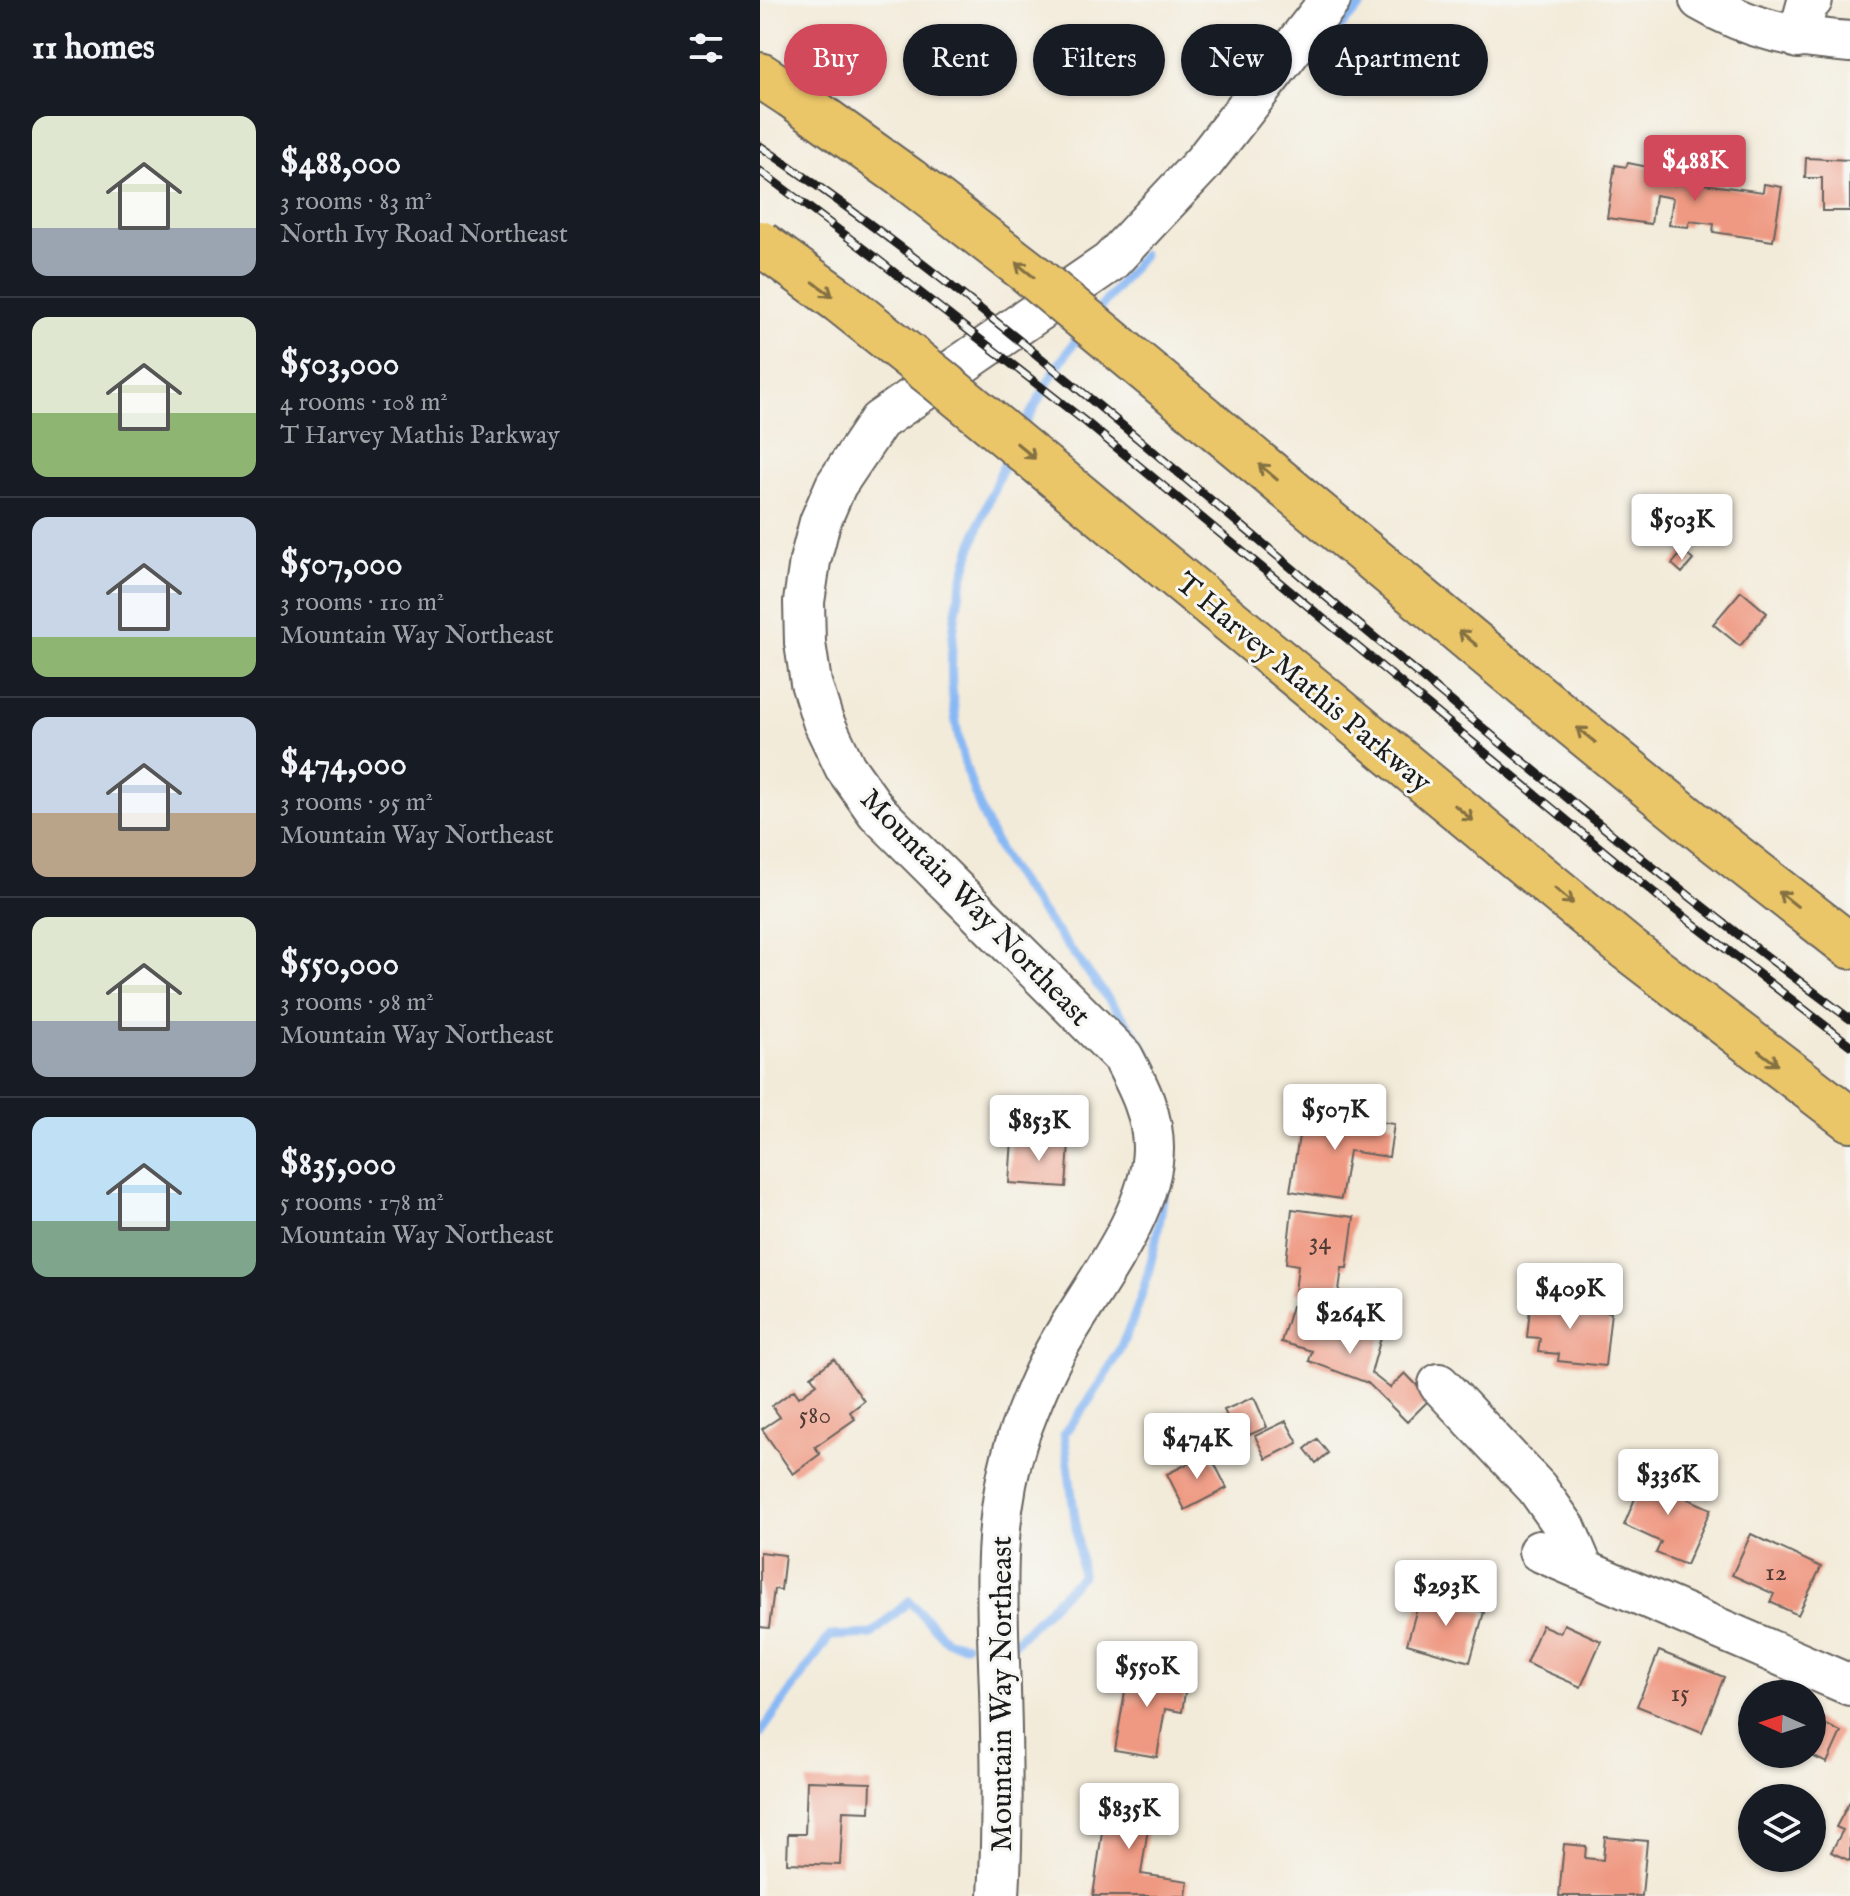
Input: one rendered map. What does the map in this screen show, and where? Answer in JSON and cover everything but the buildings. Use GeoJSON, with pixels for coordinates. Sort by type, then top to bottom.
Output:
{"type":"FeatureCollection","features":[{"type":"Feature","properties":{"kind":"highway"},"geometry":{"type":"LineString","coordinates":[[776,86],[909,180],[1027,271],[1528,688],[1850,946]]}},
{"type":"Feature","properties":{"kind":"highway","name":"T Harvey Mathis Parkway"},"geometry":{"type":"LineString","coordinates":[[760,243],[840,301],[938,379],[1628,949],[1850,1119]]}},
{"type":"Feature","properties":{"kind":"street","name":"Mountain Way Northeast"},"geometry":{"type":"LineString","coordinates":[[999,1896],[1002,1740],[996,1571],[1003,1497],[1017,1440],[1034,1394],[1056,1349],[1103,1273],[1139,1205],[1149,1178],[1153,1147],[1146,1100],[1123,1057],[877,812],[845,767],[823,721],[811,683],[805,643],[804,602],[810,561],[820,522],[836,485],[879,421],[1110,262],[1203,163],[1330,0]]}},
{"type":"Feature","properties":{"kind":"street"},"geometry":{"type":"LineString","coordinates":[[1700,0],[1758,29],[1798,38],[1850,42]]}},
{"type":"Feature","properties":{"kind":"street"},"geometry":{"type":"LineString","coordinates":[[1798,38],[1807,5],[1812,0]]}},
{"type":"Feature","properties":{"kind":"street"},"geometry":{"type":"LineString","coordinates":[[1439,1384],[1537,1488],[1566,1529],[1583,1569]]}},
{"type":"Feature","properties":{"kind":"street"},"geometry":{"type":"LineString","coordinates":[[1539,1551],[1850,1685]]}},
{"type":"Feature","properties":{"kind":"waterway"},"geometry":{"type":"LineString","coordinates":[[1302,67],[1366,0]]}},
{"type":"Feature","properties":{"kind":"waterway"},"geometry":{"type":"LineString","coordinates":[[1097,312],[1143,255]]}},
{"type":"Feature","properties":{"kind":"waterway"},"geometry":{"type":"LineString","coordinates":[[1020,433],[1055,370],[1083,330]]}},
{"type":"Feature","properties":{"kind":"waterway"},"geometry":{"type":"LineString","coordinates":[[1009,454],[976,534],[956,612],[952,692],[958,733],[973,790],[1001,853],[1025,890],[1140,1042],[1157,1074],[1165,1109]]}},
{"type":"Feature","properties":{"kind":"waterway"},"geometry":{"type":"LineString","coordinates":[[1011,1646],[1082,1575],[1064,1433],[1104,1378],[1132,1321],[1152,1260],[1164,1192]]}},
{"type":"Feature","properties":{"kind":"waterway"},"geometry":{"type":"LineString","coordinates":[[760,1734],[830,1636],[872,1634],[909,1601],[947,1641],[965,1645]]}},
{"type":"Feature","properties":{"kind":"railway"},"geometry":{"type":"LineString","coordinates":[[760,146],[879,231],[994,320],[1609,832],[1850,1019]]}},
{"type":"Feature","properties":{"kind":"railway"},"geometry":{"type":"LineString","coordinates":[[760,171],[1087,423],[1664,901],[1850,1045]]}}]}
